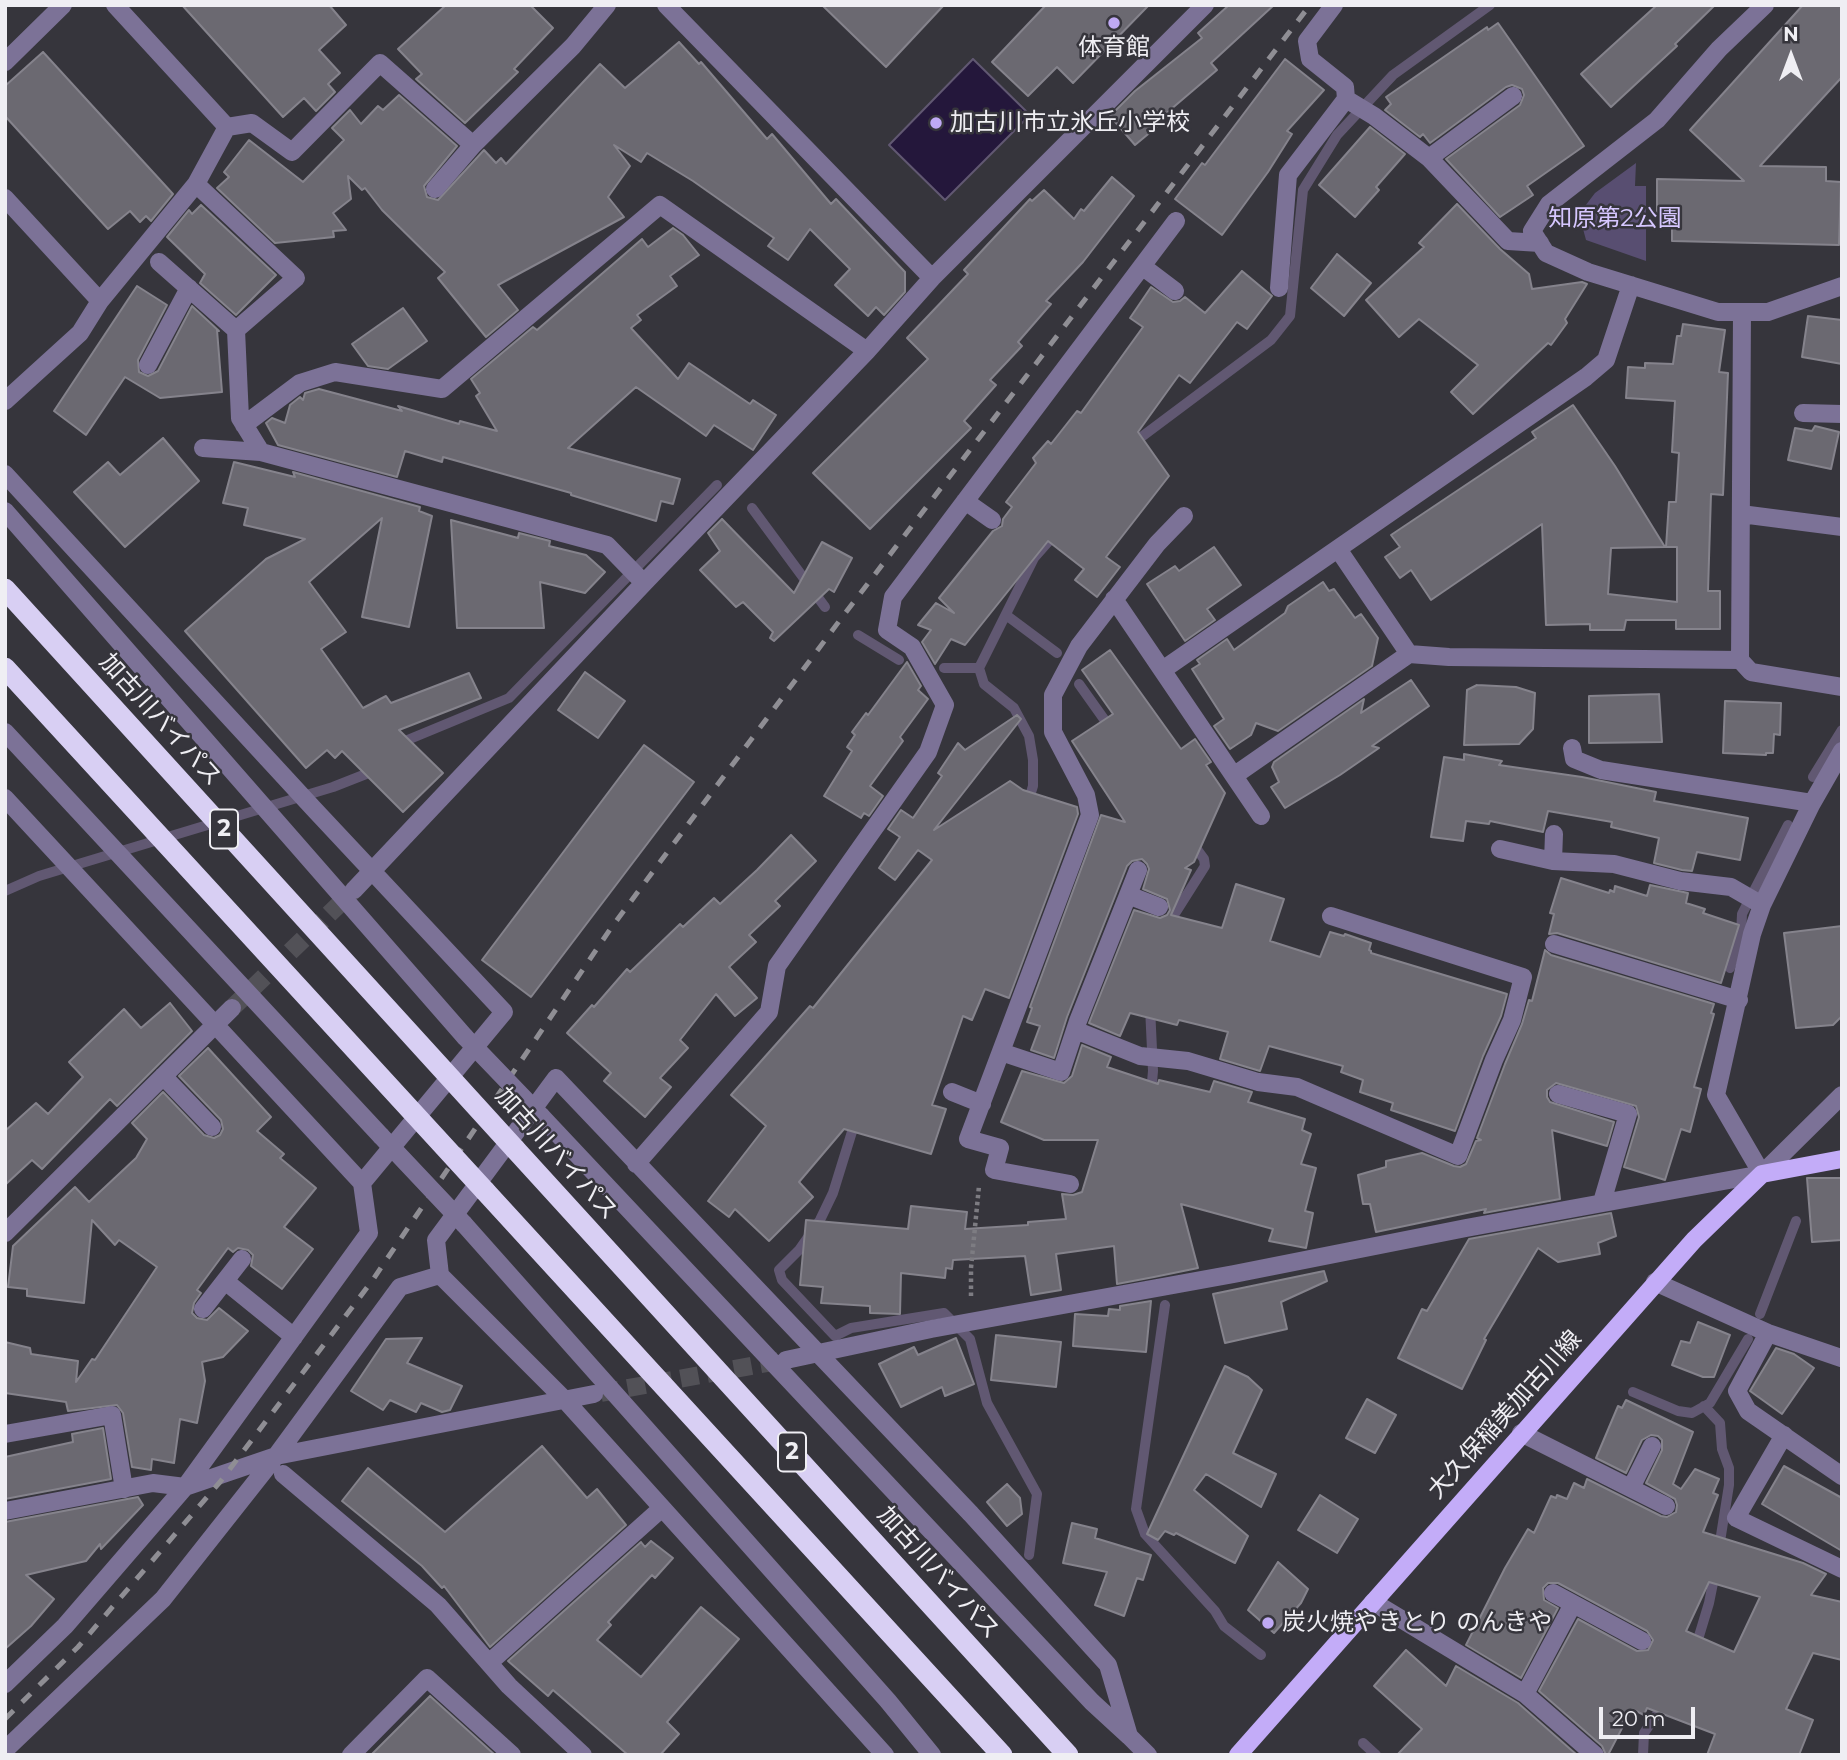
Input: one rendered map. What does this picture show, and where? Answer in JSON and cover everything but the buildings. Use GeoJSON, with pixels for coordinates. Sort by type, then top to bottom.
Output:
{"type":"FeatureCollection","features":[{"type":"Feature","properties":{"kind":"highway","name":"加古川バイパス"},"geometry":{"type":"LineString","coordinates":[[5,589],[1068,1755]]}},
{"type":"Feature","properties":{"kind":"highway","name":"2"},"geometry":{"type":"LineString","coordinates":[[5,668],[1002,1755]]}},
{"type":"Feature","properties":{"kind":"main road"},"geometry":{"type":"LineString","coordinates":[[1762,1174],[1842,1160]]}},
{"type":"Feature","properties":{"kind":"main road","name":"大久保稲美加古川線"},"geometry":{"type":"LineString","coordinates":[[1238,1755],[1655,1282],[1762,1174]]}},
{"type":"Feature","properties":{"kind":"street"},"geometry":{"type":"LineString","coordinates":[[5,62],[63,5]]}},
{"type":"Feature","properties":{"kind":"street"},"geometry":{"type":"LineString","coordinates":[[115,5],[227,127]]}},
{"type":"Feature","properties":{"kind":"street"},"geometry":{"type":"LineString","coordinates":[[435,189],[473,145],[573,46],[607,5]]}},
{"type":"Feature","properties":{"kind":"street"},"geometry":{"type":"LineString","coordinates":[[666,5],[932,278]]}},
{"type":"Feature","properties":{"kind":"street"},"geometry":{"type":"LineString","coordinates":[[354,890],[643,582],[867,351],[932,278],[1205,5]]}},
{"type":"Feature","properties":{"kind":"street"},"geometry":{"type":"LineString","coordinates":[[1279,288],[1288,175],[1346,99],[1345,87],[1310,59],[1307,41],[1334,5]]}},
{"type":"Feature","properties":{"kind":"street"},"geometry":{"type":"LineString","coordinates":[[1765,5],[1719,50],[1657,120],[1549,204],[1532,231],[1546,253],[1588,272],[1718,312],[1768,312],[1842,286]]}},
{"type":"Feature","properties":{"kind":"street"},"geometry":{"type":"LineString","coordinates":[[227,127],[252,122],[292,152],[380,63],[473,145]]}},
{"type":"Feature","properties":{"kind":"street"},"geometry":{"type":"LineString","coordinates":[[1430,158],[1513,96]]}},
{"type":"Feature","properties":{"kind":"street"},"geometry":{"type":"LineString","coordinates":[[1346,99],[1374,116],[1430,158],[1508,241],[1540,243]]}},
{"type":"Feature","properties":{"kind":"street"},"geometry":{"type":"LineString","coordinates":[[5,401],[80,333],[100,301],[196,184],[227,127]]}},
{"type":"Feature","properties":{"kind":"street"},"geometry":{"type":"LineString","coordinates":[[196,184],[296,278],[236,330]]}},
{"type":"Feature","properties":{"kind":"street"},"geometry":{"type":"LineString","coordinates":[[5,198],[100,301]]}},
{"type":"Feature","properties":{"kind":"street"},"geometry":{"type":"LineString","coordinates":[[244,425],[300,383],[335,372],[442,389],[660,205],[867,351]]}},
{"type":"Feature","properties":{"kind":"street"},"geometry":{"type":"LineString","coordinates":[[636,1164],[769,1012],[777,966],[928,752],[945,705],[912,647],[887,630],[893,597],[1176,221]]}},
{"type":"Feature","properties":{"kind":"street"},"geometry":{"type":"LineString","coordinates":[[159,262],[236,330],[240,418],[261,452]]}},
{"type":"Feature","properties":{"kind":"street"},"geometry":{"type":"LineString","coordinates":[[1142,266],[1175,291]]}},
{"type":"Feature","properties":{"kind":"street"},"geometry":{"type":"LineString","coordinates":[[1164,669],[1586,377],[1606,360],[1631,285]]}},
{"type":"Feature","properties":{"kind":"street"},"geometry":{"type":"LineString","coordinates":[[148,365],[189,288]]}},
{"type":"Feature","properties":{"kind":"street"},"geometry":{"type":"LineString","coordinates":[[1742,312],[1740,660],[1751,672],[1842,687]]}},
{"type":"Feature","properties":{"kind":"street"},"geometry":{"type":"LineString","coordinates":[[1803,413],[1842,414]]}},
{"type":"Feature","properties":{"kind":"street"},"geometry":{"type":"LineString","coordinates":[[203,448],[261,452],[607,545],[643,582]]}},
{"type":"Feature","properties":{"kind":"street"},"geometry":{"type":"LineString","coordinates":[[5,474],[372,872],[505,1012],[362,1183]]}},
{"type":"Feature","properties":{"kind":"street"},"geometry":{"type":"LineString","coordinates":[[965,501],[992,520]]}},
{"type":"Feature","properties":{"kind":"street"},"geometry":{"type":"LineString","coordinates":[[5,511],[465,1037],[1092,1702],[1148,1755]]}},
{"type":"Feature","properties":{"kind":"street"},"geometry":{"type":"LineString","coordinates":[[1741,514],[1842,527]]}},
{"type":"Feature","properties":{"kind":"street"},"geometry":{"type":"LineString","coordinates":[[1070,1184],[994,1170],[1000,1148],[968,1139],[1090,815],[1086,795],[1053,732],[1053,695],[1079,646],[1157,544],[1184,516]]}},
{"type":"Feature","properties":{"kind":"street"},"geometry":{"type":"LineString","coordinates":[[1338,549],[1409,654]]}},
{"type":"Feature","properties":{"kind":"street"},"geometry":{"type":"LineString","coordinates":[[1114,599],[1164,669],[1261,816]]}},
{"type":"Feature","properties":{"kind":"street"},"geometry":{"type":"LineString","coordinates":[[1235,775],[1409,654],[1449,657],[1740,660]]}},
{"type":"Feature","properties":{"kind":"street"},"geometry":{"type":"LineString","coordinates":[[5,732],[464,1224],[888,1701],[932,1755]]}},
{"type":"Feature","properties":{"kind":"street"},"geometry":{"type":"LineString","coordinates":[[1572,748],[1574,759],[1601,771],[1812,803]]}},
{"type":"Feature","properties":{"kind":"street"},"geometry":{"type":"LineString","coordinates":[[1762,1174],[1716,1095],[1761,905],[1812,803],[1842,751]]}},
{"type":"Feature","properties":{"kind":"street"},"geometry":{"type":"LineString","coordinates":[[5,798],[362,1183],[369,1233],[186,1487],[65,1626],[5,1684]]}},
{"type":"Feature","properties":{"kind":"street"},"geometry":{"type":"LineString","coordinates":[[1553,861],[1554,834]]}},
{"type":"Feature","properties":{"kind":"street"},"geometry":{"type":"LineString","coordinates":[[1500,849],[1553,861],[1614,864],[1680,881],[1731,887],[1761,905]]}},
{"type":"Feature","properties":{"kind":"street"},"geometry":{"type":"LineString","coordinates":[[1001,1052],[1061,1072],[1138,870]]}},
{"type":"Feature","properties":{"kind":"street"},"geometry":{"type":"LineString","coordinates":[[1128,895],[1159,907]]}},
{"type":"Feature","properties":{"kind":"street"},"geometry":{"type":"LineString","coordinates":[[1075,1030],[1140,1056],[1188,1061],[1258,1082],[1297,1087],[1458,1156],[1494,1059],[1512,1020],[1523,977],[1331,916]]}},
{"type":"Feature","properties":{"kind":"street"},"geometry":{"type":"LineString","coordinates":[[1554,944],[1739,1000]]}},
{"type":"Feature","properties":{"kind":"street"},"geometry":{"type":"LineString","coordinates":[[5,1233],[232,1008]]}},
{"type":"Feature","properties":{"kind":"street"},"geometry":{"type":"LineString","coordinates":[[163,1076],[212,1127]]}},
{"type":"Feature","properties":{"kind":"street"},"geometry":{"type":"LineString","coordinates":[[885,1755],[564,1399],[440,1275],[436,1240],[555,1078],[971,1514],[1108,1665],[1129,1736]]}},
{"type":"Feature","properties":{"kind":"street"},"geometry":{"type":"LineString","coordinates":[[952,1091],[982,1104]]}},
{"type":"Feature","properties":{"kind":"street"},"geometry":{"type":"LineString","coordinates":[[1558,1094],[1628,1114],[1602,1202]]}},
{"type":"Feature","properties":{"kind":"street"},"geometry":{"type":"LineString","coordinates":[[786,1360],[1602,1202],[1762,1174],[1842,1095]]}},
{"type":"Feature","properties":{"kind":"street"},"geometry":{"type":"LineString","coordinates":[[204,1308],[242,1259]]}},
{"type":"Feature","properties":{"kind":"street"},"geometry":{"type":"LineString","coordinates":[[5,1750],[163,1599],[276,1456],[400,1287],[440,1275]]}},
{"type":"Feature","properties":{"kind":"street"},"geometry":{"type":"LineString","coordinates":[[225,1281],[294,1337]]}},
{"type":"Feature","properties":{"kind":"street"},"geometry":{"type":"LineString","coordinates":[[1655,1282],[1768,1333],[1841,1358]]}},
{"type":"Feature","properties":{"kind":"street"},"geometry":{"type":"LineString","coordinates":[[1768,1333],[1737,1391],[1748,1411],[1842,1476]]}},
{"type":"Feature","properties":{"kind":"street"},"geometry":{"type":"LineString","coordinates":[[5,1511],[153,1483],[186,1487],[276,1456],[594,1394]]}},
{"type":"Feature","properties":{"kind":"street"},"geometry":{"type":"LineString","coordinates":[[5,1434],[111,1415],[124,1489]]}},
{"type":"Feature","properties":{"kind":"street"},"geometry":{"type":"LineString","coordinates":[[1521,1433],[1666,1506]]}},
{"type":"Feature","properties":{"kind":"street"},"geometry":{"type":"LineString","coordinates":[[1784,1436],[1736,1518],[1842,1569]]}},
{"type":"Feature","properties":{"kind":"street"},"geometry":{"type":"LineString","coordinates":[[1631,1488],[1652,1446]]}},
{"type":"Feature","properties":{"kind":"street"},"geometry":{"type":"LineString","coordinates":[[283,1474],[439,1605],[509,1686],[583,1755]]}},
{"type":"Feature","properties":{"kind":"street"},"geometry":{"type":"LineString","coordinates":[[490,1662],[662,1508]]}},
{"type":"Feature","properties":{"kind":"street"},"geometry":{"type":"LineString","coordinates":[[1553,1593],[1643,1641]]}},
{"type":"Feature","properties":{"kind":"street"},"geometry":{"type":"LineString","coordinates":[[1373,1602],[1525,1694],[1595,1755]]}},
{"type":"Feature","properties":{"kind":"street"},"geometry":{"type":"LineString","coordinates":[[1525,1694],[1573,1604]]}},
{"type":"Feature","properties":{"kind":"street"},"geometry":{"type":"LineString","coordinates":[[351,1755],[427,1678],[512,1755]]}},
{"type":"Feature","properties":{"kind":"path"},"geometry":{"type":"LineString","coordinates":[[973,1322],[971,1268],[977,1193],[990,1145]]}},
{"type":"Feature","properties":{"kind":"green space","name":"知原第2公園"},"geometry":{"type":"Polygon","coordinates":[[[1636,163],[1635,186],[1646,186],[1646,261],[1586,240],[1579,214],[1595,193],[1636,163]]]}},
{"type":"Feature","properties":{"kind":"shaded area"},"geometry":{"type":"Polygon","coordinates":[[[973,59],[1030,115],[945,200],[889,145],[973,59]]]}},
{"type":"Feature","properties":{"kind":"waterway"},"geometry":{"type":"LineString","coordinates":[[1132,444],[1271,340],[1290,316],[1303,190],[1337,135],[1393,75],[1490,5]]}},
{"type":"Feature","properties":{"kind":"waterway"},"geometry":{"type":"LineString","coordinates":[[398,747],[405,741],[509,698],[717,485]]}},
{"type":"Feature","properties":{"kind":"waterway"},"geometry":{"type":"LineString","coordinates":[[752,508],[825,607]]}},
{"type":"Feature","properties":{"kind":"waterway"},"geometry":{"type":"LineString","coordinates":[[1028,802],[1033,786],[1029,736],[1014,708],[984,684],[979,668],[1034,558],[1056,533]]}},
{"type":"Feature","properties":{"kind":"waterway"},"geometry":{"type":"LineString","coordinates":[[1006,615],[1057,653]]}},
{"type":"Feature","properties":{"kind":"waterway"},"geometry":{"type":"LineString","coordinates":[[858,635],[899,660]]}},
{"type":"Feature","properties":{"kind":"waterway"},"geometry":{"type":"LineString","coordinates":[[944,668],[979,668]]}},
{"type":"Feature","properties":{"kind":"waterway"},"geometry":{"type":"LineString","coordinates":[[1079,684],[1111,729]]}},
{"type":"Feature","properties":{"kind":"waterway"},"geometry":{"type":"LineString","coordinates":[[1813,777],[1842,730]]}},
{"type":"Feature","properties":{"kind":"waterway"},"geometry":{"type":"LineString","coordinates":[[5,891],[39,876],[333,787],[366,774],[373,768]]}},
{"type":"Feature","properties":{"kind":"waterway"},"geometry":{"type":"LineString","coordinates":[[1730,968],[1741,935],[1742,914],[1788,825]]}},
{"type":"Feature","properties":{"kind":"waterway"},"geometry":{"type":"LineString","coordinates":[[1167,926],[1205,866],[1204,859],[1193,844]]}},
{"type":"Feature","properties":{"kind":"waterway"},"geometry":{"type":"LineString","coordinates":[[1150,1007],[1153,1071],[1151,1093]]}},
{"type":"Feature","properties":{"kind":"waterway"},"geometry":{"type":"LineString","coordinates":[[855,1122],[833,1193],[820,1220],[799,1250],[779,1270],[782,1280],[835,1336],[851,1328],[944,1313],[970,1339],[987,1403],[1037,1494],[1029,1555]]}},
{"type":"Feature","properties":{"kind":"waterway"},"geometry":{"type":"LineString","coordinates":[[1760,1314],[1796,1221]]}},
{"type":"Feature","properties":{"kind":"waterway"},"geometry":{"type":"LineString","coordinates":[[1165,1305],[1136,1509],[1145,1534],[1215,1611],[1224,1626],[1261,1655]]}},
{"type":"Feature","properties":{"kind":"waterway"},"geometry":{"type":"LineString","coordinates":[[1633,1392],[1678,1411],[1692,1413],[1710,1403],[1748,1339]]}},
{"type":"Feature","properties":{"kind":"waterway"},"geometry":{"type":"LineString","coordinates":[[1704,1406],[1720,1423],[1722,1449],[1729,1468],[1729,1485],[1719,1548]]}},
{"type":"Feature","properties":{"kind":"waterway"},"geometry":{"type":"LineString","coordinates":[[1696,1646],[1715,1573]]}},
{"type":"Feature","properties":{"kind":"waterway"},"geometry":{"type":"LineString","coordinates":[[1643,1755],[1644,1733],[1665,1702]]}},
{"type":"Feature","properties":{"kind":"waterway"},"geometry":{"type":"LineString","coordinates":[[1363,1743],[1376,1755]]}},
{"type":"Feature","properties":{"kind":"tunnel"},"geometry":{"type":"LineString","coordinates":[[232,1008],[354,890]]}},
{"type":"Feature","properties":{"kind":"tunnel"},"geometry":{"type":"LineString","coordinates":[[601,1393],[784,1360]]}},
{"type":"Feature","properties":{"kind":"railway"},"geometry":{"type":"LineString","coordinates":[[5,1719],[78,1647],[220,1482],[372,1281],[611,928],[840,620],[1310,5]]}},
{"type":"Feature","properties":{"kind":"place","name":"体育館"},"geometry":{"type":"Point","coordinates":[1114,23]}},
{"type":"Feature","properties":{"kind":"place","name":"加古川市立氷丘小学校"},"geometry":{"type":"Point","coordinates":[936,123]}},
{"type":"Feature","properties":{"kind":"place","name":"炭火焼やきとり のんきや"},"geometry":{"type":"Point","coordinates":[1268,1623]}}]}
